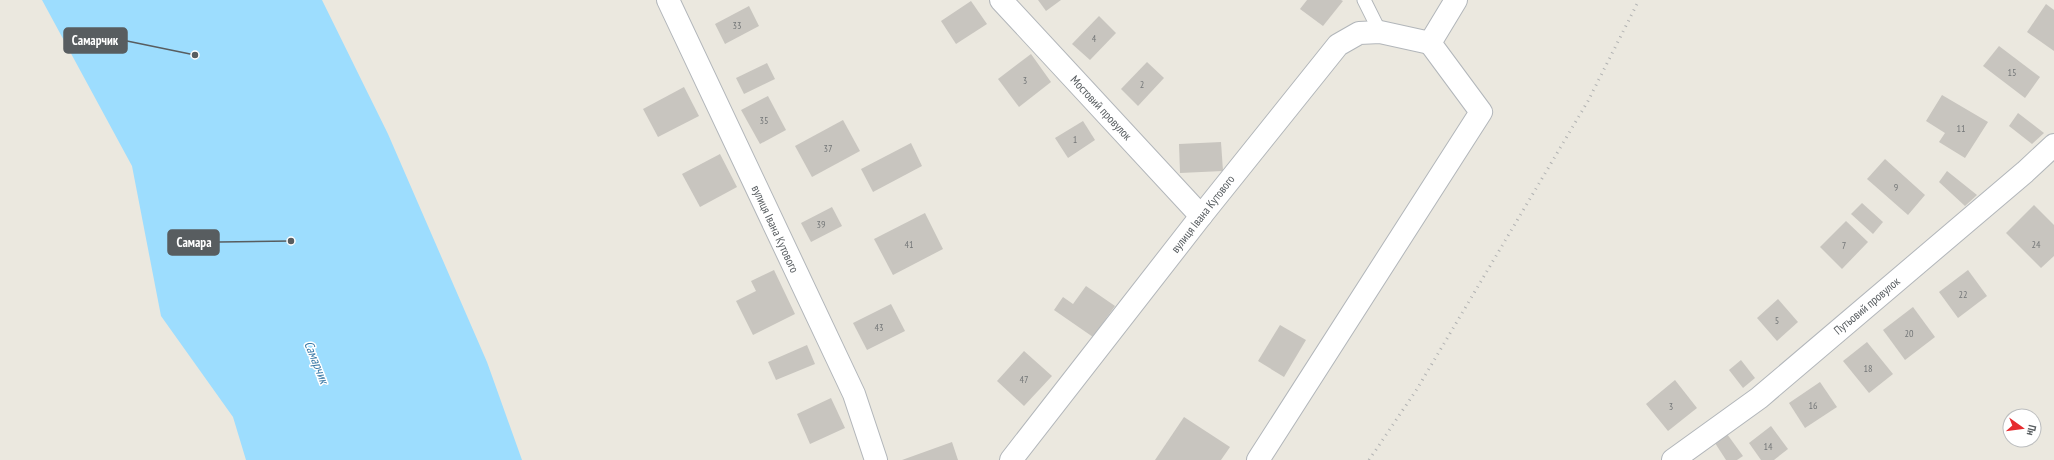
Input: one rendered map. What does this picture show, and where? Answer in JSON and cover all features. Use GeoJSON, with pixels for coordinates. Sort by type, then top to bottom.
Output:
{"type":"FeatureCollection","features":[{"type":"Feature","properties":{"kind":"street","name":"вулиця Івана Кутового"},"geometry":{"type":"LineString","coordinates":[[668,0],[854,394],[876,460]]}},
{"type":"Feature","properties":{"kind":"street","name":"Мостовий провулок"},"geometry":{"type":"LineString","coordinates":[[1001,0],[1201,216]]}},
{"type":"Feature","properties":{"kind":"street"},"geometry":{"type":"LineString","coordinates":[[1258,460],[1481,112],[1430,44],[1456,0]]}},
{"type":"Feature","properties":{"kind":"street","name":"вулиця Івана Кутового"},"geometry":{"type":"LineString","coordinates":[[1011,460],[1201,216],[1338,45],[1359,33],[1380,32],[1430,44]]}},
{"type":"Feature","properties":{"kind":"street","name":"Путьовий провулок"},"geometry":{"type":"LineString","coordinates":[[1673,460],[1759,398],[2025,172],[2054,145]]}},
{"type":"Feature","properties":{"kind":"lane"},"geometry":{"type":"LineString","coordinates":[[1364,0],[1380,32]]}},
{"type":"Feature","properties":{"kind":"water"},"geometry":{"type":"Polygon","coordinates":[[[42,0],[322,0],[388,134],[487,362],[522,460],[246,460],[233,417],[161,316],[132,166],[42,0]]]}},
{"type":"Feature","properties":{"kind":"building"},"geometry":{"type":"Polygon","coordinates":[[[1038,0],[1061,0],[1046,11],[1038,0]]]}},
{"type":"Feature","properties":{"kind":"building"},"geometry":{"type":"Polygon","coordinates":[[[1307,0],[1343,1],[1323,26],[1300,9],[1307,0]]]}},
{"type":"Feature","properties":{"kind":"building"},"geometry":{"type":"Polygon","coordinates":[[[971,1],[987,24],[956,44],[941,21],[971,1]]]}},
{"type":"Feature","properties":{"kind":"building"},"geometry":{"type":"Polygon","coordinates":[[[2046,4],[2054,10],[2054,51],[2027,32],[2046,4]]]}},
{"type":"Feature","properties":{"kind":"building"},"geometry":{"type":"Polygon","coordinates":[[[749,6],[759,26],[725,44],[715,24],[749,6]]]}},
{"type":"Feature","properties":{"kind":"building"},"geometry":{"type":"Polygon","coordinates":[[[1099,16],[1116,33],[1090,60],[1072,44],[1099,16]]]}},
{"type":"Feature","properties":{"kind":"building"},"geometry":{"type":"Polygon","coordinates":[[[1999,46],[2040,77],[2025,98],[1983,66],[1999,46]]]}},
{"type":"Feature","properties":{"kind":"building"},"geometry":{"type":"Polygon","coordinates":[[[1031,54],[1051,82],[1019,107],[998,79],[1031,54]]]}},
{"type":"Feature","properties":{"kind":"building"},"geometry":{"type":"Polygon","coordinates":[[[1147,62],[1164,78],[1138,106],[1121,89],[1147,62]]]}},
{"type":"Feature","properties":{"kind":"building"},"geometry":{"type":"Polygon","coordinates":[[[767,63],[775,79],[744,94],[736,78],[767,63]]]}},
{"type":"Feature","properties":{"kind":"building"},"geometry":{"type":"Polygon","coordinates":[[[684,87],[699,116],[658,137],[643,109],[684,87]]]}},
{"type":"Feature","properties":{"kind":"building"},"geometry":{"type":"Polygon","coordinates":[[[1942,95],[1988,122],[1965,158],[1939,142],[1945,133],[1926,121],[1942,95]]]}},
{"type":"Feature","properties":{"kind":"building"},"geometry":{"type":"Polygon","coordinates":[[[768,96],[786,130],[760,144],[741,110],[768,96]]]}},
{"type":"Feature","properties":{"kind":"building"},"geometry":{"type":"Polygon","coordinates":[[[2018,113],[2044,133],[2032,144],[2009,126],[2018,113]]]}},
{"type":"Feature","properties":{"kind":"building"},"geometry":{"type":"Polygon","coordinates":[[[843,120],[860,151],[812,177],[795,146],[843,120]]]}},
{"type":"Feature","properties":{"kind":"building"},"geometry":{"type":"Polygon","coordinates":[[[1083,121],[1095,140],[1068,158],[1055,138],[1083,121]]]}},
{"type":"Feature","properties":{"kind":"building"},"geometry":{"type":"Polygon","coordinates":[[[1221,142],[1223,171],[1180,173],[1179,144],[1221,142]]]}},
{"type":"Feature","properties":{"kind":"building"},"geometry":{"type":"Polygon","coordinates":[[[911,143],[922,166],[873,192],[861,169],[911,143]]]}},
{"type":"Feature","properties":{"kind":"building"},"geometry":{"type":"Polygon","coordinates":[[[720,154],[737,187],[700,207],[682,174],[720,154]]]}},
{"type":"Feature","properties":{"kind":"building"},"geometry":{"type":"Polygon","coordinates":[[[1885,159],[1925,195],[1908,215],[1867,179],[1885,159]]]}},
{"type":"Feature","properties":{"kind":"building"},"geometry":{"type":"Polygon","coordinates":[[[1947,171],[1977,195],[1965,206],[1939,182],[1947,171]]]}},
{"type":"Feature","properties":{"kind":"building"},"geometry":{"type":"Polygon","coordinates":[[[1862,203],[1883,222],[1873,234],[1851,214],[1862,203]]]}},
{"type":"Feature","properties":{"kind":"building"},"geometry":{"type":"Polygon","coordinates":[[[2034,205],[2054,225],[2054,256],[2041,268],[2006,233],[2034,205]]]}},
{"type":"Feature","properties":{"kind":"building"},"geometry":{"type":"Polygon","coordinates":[[[832,207],[842,226],[811,242],[801,223],[832,207]]]}},
{"type":"Feature","properties":{"kind":"building"},"geometry":{"type":"Polygon","coordinates":[[[925,213],[943,249],[893,275],[874,239],[925,213]]]}},
{"type":"Feature","properties":{"kind":"building"},"geometry":{"type":"Polygon","coordinates":[[[1846,221],[1868,242],[1842,269],[1820,247],[1846,221]]]}},
{"type":"Feature","properties":{"kind":"building"},"geometry":{"type":"Polygon","coordinates":[[[774,270],[795,314],[753,335],[736,301],[756,291],[751,281],[774,270]]]}},
{"type":"Feature","properties":{"kind":"building"},"geometry":{"type":"Polygon","coordinates":[[[1968,270],[1987,296],[1958,318],[1939,292],[1968,270]]]}},
{"type":"Feature","properties":{"kind":"building"},"geometry":{"type":"Polygon","coordinates":[[[1086,286],[1115,306],[1093,337],[1054,310],[1063,297],[1073,304],[1086,286]]]}},
{"type":"Feature","properties":{"kind":"building"},"geometry":{"type":"Polygon","coordinates":[[[1778,299],[1798,322],[1777,341],[1757,318],[1778,299]]]}},
{"type":"Feature","properties":{"kind":"building"},"geometry":{"type":"Polygon","coordinates":[[[891,304],[905,331],[867,350],[853,323],[891,304]]]}},
{"type":"Feature","properties":{"kind":"building"},"geometry":{"type":"Polygon","coordinates":[[[1913,307],[1935,337],[1905,360],[1883,330],[1913,307]]]}},
{"type":"Feature","properties":{"kind":"building"},"geometry":{"type":"Polygon","coordinates":[[[1280,325],[1306,340],[1284,377],[1258,361],[1280,325]]]}},
{"type":"Feature","properties":{"kind":"building"},"geometry":{"type":"Polygon","coordinates":[[[1867,342],[1893,374],[1869,393],[1843,361],[1867,342]]]}},
{"type":"Feature","properties":{"kind":"building"},"geometry":{"type":"Polygon","coordinates":[[[807,345],[815,364],[776,380],[768,362],[807,345]]]}},
{"type":"Feature","properties":{"kind":"building"},"geometry":{"type":"Polygon","coordinates":[[[1024,351],[1052,376],[1024,406],[997,381],[1024,351]]]}},
{"type":"Feature","properties":{"kind":"building"},"geometry":{"type":"Polygon","coordinates":[[[1741,360],[1755,378],[1743,388],[1729,370],[1741,360]]]}},
{"type":"Feature","properties":{"kind":"building"},"geometry":{"type":"Polygon","coordinates":[[[1675,380],[1697,408],[1668,431],[1646,404],[1675,380]]]}},
{"type":"Feature","properties":{"kind":"building"},"geometry":{"type":"Polygon","coordinates":[[[1820,382],[1837,407],[1805,428],[1789,403],[1820,382]]]}},
{"type":"Feature","properties":{"kind":"building"},"geometry":{"type":"Polygon","coordinates":[[[831,398],[845,428],[810,444],[797,414],[831,398]]]}},
{"type":"Feature","properties":{"kind":"building"},"geometry":{"type":"Polygon","coordinates":[[[1184,417],[1230,447],[1221,460],[1155,460],[1184,417]]]}},
{"type":"Feature","properties":{"kind":"building"},"geometry":{"type":"Polygon","coordinates":[[[1771,426],[1788,449],[1774,460],[1761,460],[1749,443],[1771,426]]]}},
{"type":"Feature","properties":{"kind":"building"},"geometry":{"type":"Polygon","coordinates":[[[1727,434],[1743,456],[1737,460],[1726,460],[1715,443],[1727,434]]]}},
{"type":"Feature","properties":{"kind":"building"},"geometry":{"type":"Polygon","coordinates":[[[952,442],[958,460],[902,460],[952,442]]]}},
{"type":"Feature","properties":{"kind":"railway"},"geometry":{"type":"LineString","coordinates":[[1369,460],[1417,389],[1588,101],[1639,0]]}},
{"type":"Feature","properties":{"kind":"place","name":"Самарчик"},"geometry":{"type":"Point","coordinates":[195,55]}},
{"type":"Feature","properties":{"kind":"place","name":"Самара"},"geometry":{"type":"Point","coordinates":[291,241]}}]}
